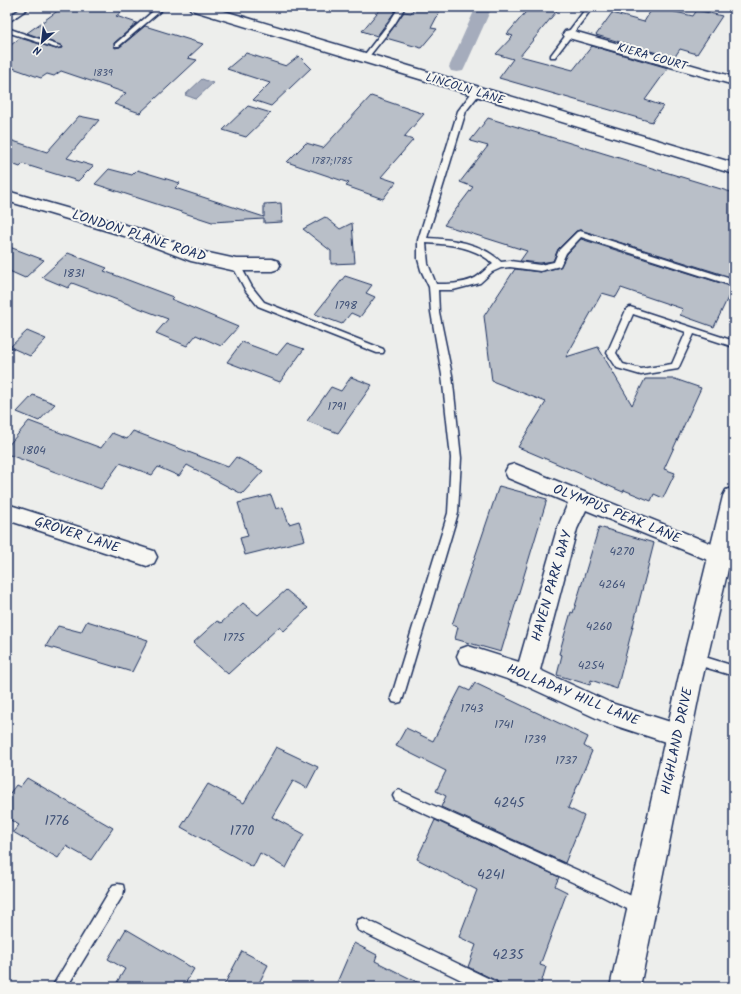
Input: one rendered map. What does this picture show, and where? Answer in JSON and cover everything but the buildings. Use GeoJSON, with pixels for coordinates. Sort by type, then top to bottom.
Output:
{"type":"FeatureCollection","features":[{"type":"Feature","properties":{"kind":"street","name":"LINCOLN LANE"},"geometry":{"type":"LineString","coordinates":[[196,7],[476,93],[734,169]]}},
{"type":"Feature","properties":{"kind":"street","name":"KIERA COURT"},"geometry":{"type":"LineString","coordinates":[[570,34],[734,81]]}},
{"type":"Feature","properties":{"kind":"street","name":"LONDON PLANE ROAD"},"geometry":{"type":"LineString","coordinates":[[7,196],[130,232],[191,255],[236,264],[272,265]]}},
{"type":"Feature","properties":{"kind":"street","name":"OLYMPUS PEAK LANE"},"geometry":{"type":"LineString","coordinates":[[515,472],[720,556]]}},
{"type":"Feature","properties":{"kind":"street","name":"HIGHLAND DRIVE"},"geometry":{"type":"LineString","coordinates":[[625,987],[678,734],[734,496]]}},
{"type":"Feature","properties":{"kind":"street","name":"HAVEN PARK WAY"},"geometry":{"type":"LineString","coordinates":[[527,675],[567,529],[580,499]]}},
{"type":"Feature","properties":{"kind":"street","name":"GROVER LANE"},"geometry":{"type":"LineString","coordinates":[[7,512],[147,557]]}},
{"type":"Feature","properties":{"kind":"street","name":"HOLLADAY HILL LANE"},"geometry":{"type":"LineString","coordinates":[[468,656],[527,675],[607,712],[678,734]]}},
{"type":"Feature","properties":{"kind":"lane"},"geometry":{"type":"LineString","coordinates":[[7,21],[27,7]]}},
{"type":"Feature","properties":{"kind":"lane"},"geometry":{"type":"LineString","coordinates":[[117,45],[162,7]]}},
{"type":"Feature","properties":{"kind":"lane"},"geometry":{"type":"LineString","coordinates":[[365,58],[392,24],[402,7]]}},
{"type":"Feature","properties":{"kind":"lane"},"geometry":{"type":"LineString","coordinates":[[553,56],[590,7]]}},
{"type":"Feature","properties":{"kind":"lane"},"geometry":{"type":"LineString","coordinates":[[7,30],[58,47]]}},
{"type":"Feature","properties":{"kind":"lane"},"geometry":{"type":"LineString","coordinates":[[397,698],[453,513],[456,458],[447,375],[434,312],[433,287],[424,273],[421,252],[422,240],[462,111],[476,93]]}},
{"type":"Feature","properties":{"kind":"lane"},"geometry":{"type":"LineString","coordinates":[[433,287],[453,287],[477,281],[489,270],[499,265],[510,264],[540,268],[557,264],[562,252],[580,234],[734,283]]}},
{"type":"Feature","properties":{"kind":"lane"},"geometry":{"type":"LineString","coordinates":[[422,240],[442,241],[470,248],[493,257],[499,265]]}},
{"type":"Feature","properties":{"kind":"lane"},"geometry":{"type":"LineString","coordinates":[[236,264],[249,289],[261,304],[288,316],[380,350]]}},
{"type":"Feature","properties":{"kind":"lane"},"geometry":{"type":"LineString","coordinates":[[692,329],[675,367],[641,372],[620,366],[611,353],[630,310],[692,329],[734,344]]}},
{"type":"Feature","properties":{"kind":"lane"},"geometry":{"type":"LineString","coordinates":[[695,659],[734,671]]}},
{"type":"Feature","properties":{"kind":"lane"},"geometry":{"type":"LineString","coordinates":[[399,796],[601,888],[641,909]]}},
{"type":"Feature","properties":{"kind":"lane"},"geometry":{"type":"LineString","coordinates":[[59,987],[118,890]]}},
{"type":"Feature","properties":{"kind":"lane"},"geometry":{"type":"LineString","coordinates":[[362,926],[491,987]]}},
{"type":"Feature","properties":{"kind":"water"},"geometry":{"type":"Polygon","coordinates":[[[202,79],[213,83],[196,99],[185,95],[202,79]]]}},
{"type":"Feature","properties":{"kind":"waterway"},"geometry":{"type":"LineString","coordinates":[[457,67],[484,7]]}}]}
